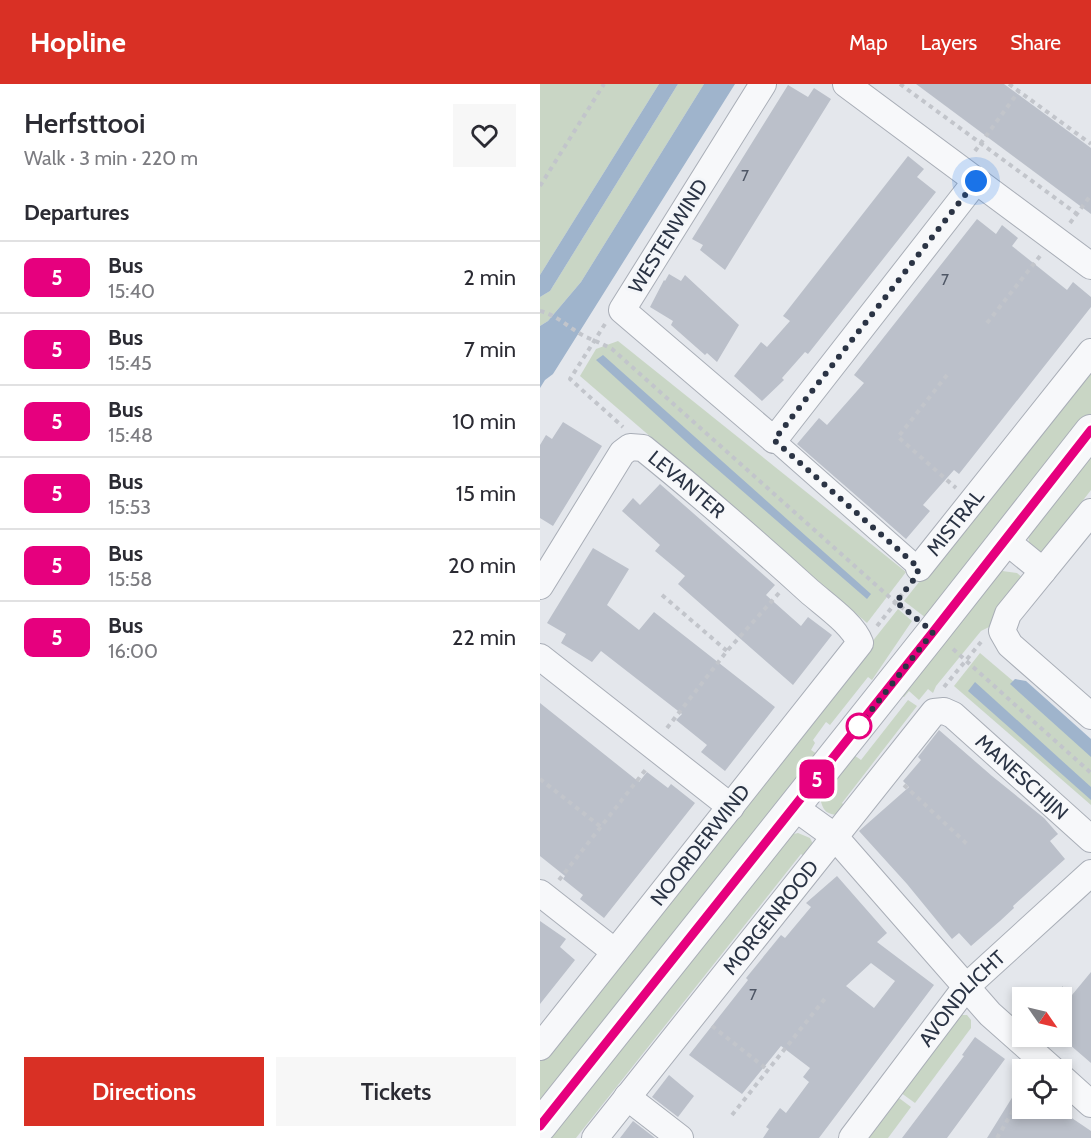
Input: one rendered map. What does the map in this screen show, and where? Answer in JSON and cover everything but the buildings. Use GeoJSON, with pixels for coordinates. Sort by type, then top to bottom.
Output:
{"type":"FeatureCollection","features":[{"type":"Feature","properties":{"kind":"street","name":"WESTENWIND"},"geometry":{"type":"LineString","coordinates":[[763,84],[622,310],[774,440]]}},
{"type":"Feature","properties":{"kind":"street"},"geometry":{"type":"LineString","coordinates":[[846,84],[1091,266]]}},
{"type":"Feature","properties":{"kind":"street"},"geometry":{"type":"LineString","coordinates":[[774,440],[969,175]]}},
{"type":"Feature","properties":{"kind":"street","name":"MISTRAL"},"geometry":{"type":"LineString","coordinates":[[774,440],[919,568],[1091,352]]}},
{"type":"Feature","properties":{"kind":"street"},"geometry":{"type":"LineString","coordinates":[[540,1126],[1006,541],[1091,430]]}},
{"type":"Feature","properties":{"kind":"street","name":"LEVANTER"},"geometry":{"type":"LineString","coordinates":[[540,586],[622,453],[630,447],[643,448],[722,513],[854,634]]}},
{"type":"Feature","properties":{"kind":"street"},"geometry":{"type":"LineString","coordinates":[[1091,512],[1008,614],[1002,631],[1010,645],[1091,716]]}},
{"type":"Feature","properties":{"kind":"street"},"geometry":{"type":"LineString","coordinates":[[1006,541],[1043,571]]}},
{"type":"Feature","properties":{"kind":"street","name":"NOORDERWIND"},"geometry":{"type":"LineString","coordinates":[[540,1047],[731,807],[854,634]]}},
{"type":"Feature","properties":{"kind":"street"},"geometry":{"type":"LineString","coordinates":[[540,657],[731,807]]}},
{"type":"Feature","properties":{"kind":"street","name":"MORGENROOD"},"geometry":{"type":"LineString","coordinates":[[595,1138],[926,720],[934,712],[946,713]]}},
{"type":"Feature","properties":{"kind":"street","name":"MANESCHIJN"},"geometry":{"type":"LineString","coordinates":[[946,713],[1091,839]]}},
{"type":"Feature","properties":{"kind":"street"},"geometry":{"type":"LineString","coordinates":[[794,807],[834,836],[990,1014],[1041,1059]]}},
{"type":"Feature","properties":{"kind":"street","name":"AVONDLICHT"},"geometry":{"type":"LineString","coordinates":[[852,1138],[966,987],[1091,873]]}},
{"type":"Feature","properties":{"kind":"street"},"geometry":{"type":"LineString","coordinates":[[543,895],[615,952]]}},
{"type":"Feature","properties":{"kind":"street"},"geometry":{"type":"LineString","coordinates":[[1072,1087],[1091,1104]]}},
{"type":"Feature","properties":{"kind":"street"},"geometry":{"type":"LineString","coordinates":[[627,1097],[680,1138]]}},
{"type":"Feature","properties":{"kind":"path"},"geometry":{"type":"LineString","coordinates":[[540,186],[604,84]]}},
{"type":"Feature","properties":{"kind":"path"},"geometry":{"type":"LineString","coordinates":[[900,84],[1077,214]]}},
{"type":"Feature","properties":{"kind":"path"},"geometry":{"type":"LineString","coordinates":[[1009,84],[1091,144]]}},
{"type":"Feature","properties":{"kind":"path"},"geometry":{"type":"LineString","coordinates":[[969,175],[981,143],[1019,91]]}},
{"type":"Feature","properties":{"kind":"path"},"geometry":{"type":"LineString","coordinates":[[987,324],[1091,195]]}},
{"type":"Feature","properties":{"kind":"path"},"geometry":{"type":"LineString","coordinates":[[622,310],[611,314],[570,379],[627,431],[630,447]]}},
{"type":"Feature","properties":{"kind":"path"},"geometry":{"type":"LineString","coordinates":[[540,311],[548,313],[612,349],[1091,773]]}},
{"type":"Feature","properties":{"kind":"path"},"geometry":{"type":"LineString","coordinates":[[947,375],[898,436],[972,502]]}},
{"type":"Feature","properties":{"kind":"path"},"geometry":{"type":"LineString","coordinates":[[854,634],[870,634],[915,578],[919,568]]}},
{"type":"Feature","properties":{"kind":"path"},"geometry":{"type":"LineString","coordinates":[[543,895],[601,827],[727,651],[793,577]]}},
{"type":"Feature","properties":{"kind":"path"},"geometry":{"type":"LineString","coordinates":[[662,595],[727,651]]}},
{"type":"Feature","properties":{"kind":"path"},"geometry":{"type":"LineString","coordinates":[[946,713],[939,694],[985,637],[1002,631]]}},
{"type":"Feature","properties":{"kind":"path"},"geometry":{"type":"LineString","coordinates":[[887,770],[967,844]]}},
{"type":"Feature","properties":{"kind":"path"},"geometry":{"type":"LineString","coordinates":[[540,779],[601,827]]}},
{"type":"Feature","properties":{"kind":"path"},"geometry":{"type":"LineString","coordinates":[[732,1114],[827,996]]}},
{"type":"Feature","properties":{"kind":"path"},"geometry":{"type":"LineString","coordinates":[[695,1012],[768,1070]]}},
{"type":"Feature","properties":{"kind":"path"},"geometry":{"type":"LineString","coordinates":[[997,1138],[1012,1113]]}},
{"type":"Feature","properties":{"kind":"green space"},"geometry":{"type":"Polygon","coordinates":[[[540,84],[659,84],[540,275],[540,84]]]}},
{"type":"Feature","properties":{"kind":"green space"},"geometry":{"type":"Polygon","coordinates":[[[678,84],[704,84],[581,282],[548,321],[540,326],[540,297],[550,291],[678,84]]]}},
{"type":"Feature","properties":{"kind":"green space"},"geometry":{"type":"Polygon","coordinates":[[[618,341],[906,572],[867,623],[580,376],[596,349],[618,341]]]}},
{"type":"Feature","properties":{"kind":"green space"},"geometry":{"type":"Polygon","coordinates":[[[1091,365],[1091,415],[926,618],[904,601],[1091,365]]]}},
{"type":"Feature","properties":{"kind":"green space"},"geometry":{"type":"Polygon","coordinates":[[[1091,451],[1091,490],[1057,534],[1058,545],[1042,556],[1029,544],[1028,534],[1091,451]]]}},
{"type":"Feature","properties":{"kind":"green space"},"geometry":{"type":"Polygon","coordinates":[[[1002,571],[1017,573],[1025,580],[995,624],[981,631],[936,686],[933,693],[928,689],[919,700],[909,691],[904,697],[898,695],[942,647],[995,574],[1002,571]]]}},
{"type":"Feature","properties":{"kind":"green space"},"geometry":{"type":"Polygon","coordinates":[[[898,609],[912,621],[872,680],[868,677],[830,725],[826,722],[813,740],[815,743],[811,750],[820,756],[540,1112],[540,1061],[898,609]]]}},
{"type":"Feature","properties":{"kind":"green space"},"geometry":{"type":"Polygon","coordinates":[[[980,653],[1091,747],[1091,805],[954,686],[980,653]]]}},
{"type":"Feature","properties":{"kind":"green space"},"geometry":{"type":"Polygon","coordinates":[[[908,700],[917,706],[842,803],[848,809],[842,815],[828,813],[823,808],[819,794],[851,753],[861,760],[908,700]]]}},
{"type":"Feature","properties":{"kind":"green space"},"geometry":{"type":"Polygon","coordinates":[[[798,833],[810,838],[814,846],[808,859],[801,854],[576,1138],[548,1138],[785,836],[798,833]]]}},
{"type":"Feature","properties":{"kind":"green space"},"geometry":{"type":"Polygon","coordinates":[[[960,1015],[967,1015],[971,1020],[971,1028],[915,1103],[897,1090],[960,1015]]]}},
{"type":"Feature","properties":{"kind":"green space"},"geometry":{"type":"Polygon","coordinates":[[[899,1098],[911,1107],[888,1138],[869,1138],[899,1098]]]}},
{"type":"Feature","properties":{"kind":"water"},"geometry":{"type":"Polygon","coordinates":[[[659,84],[678,84],[550,291],[540,297],[540,275],[659,84]]]}},
{"type":"Feature","properties":{"kind":"water"},"geometry":{"type":"Polygon","coordinates":[[[704,84],[735,84],[553,374],[540,388],[540,326],[548,321],[581,282],[704,84]]]}},
{"type":"Feature","properties":{"kind":"water"},"geometry":{"type":"Polygon","coordinates":[[[603,355],[871,594],[867,599],[694,449],[596,360],[603,355]]]}},
{"type":"Feature","properties":{"kind":"water"},"geometry":{"type":"Polygon","coordinates":[[[1015,679],[1026,681],[1091,739],[1091,757],[1010,684],[1015,679]]]}},
{"type":"Feature","properties":{"kind":"water"},"geometry":{"type":"Polygon","coordinates":[[[975,682],[1091,787],[1091,800],[968,691],[975,682]]]}},
{"type":"Feature","properties":{"kind":"bus line","name":"5"},"geometry":{"type":"LineString","coordinates":[[540,1126],[1006,541],[1091,430]]}},
{"type":"Feature","properties":{"kind":"route"},"geometry":{"type":"LineString","coordinates":[[859,726],[933,632],[896,602],[915,578],[919,568],[774,440],[976,181]]}}]}
